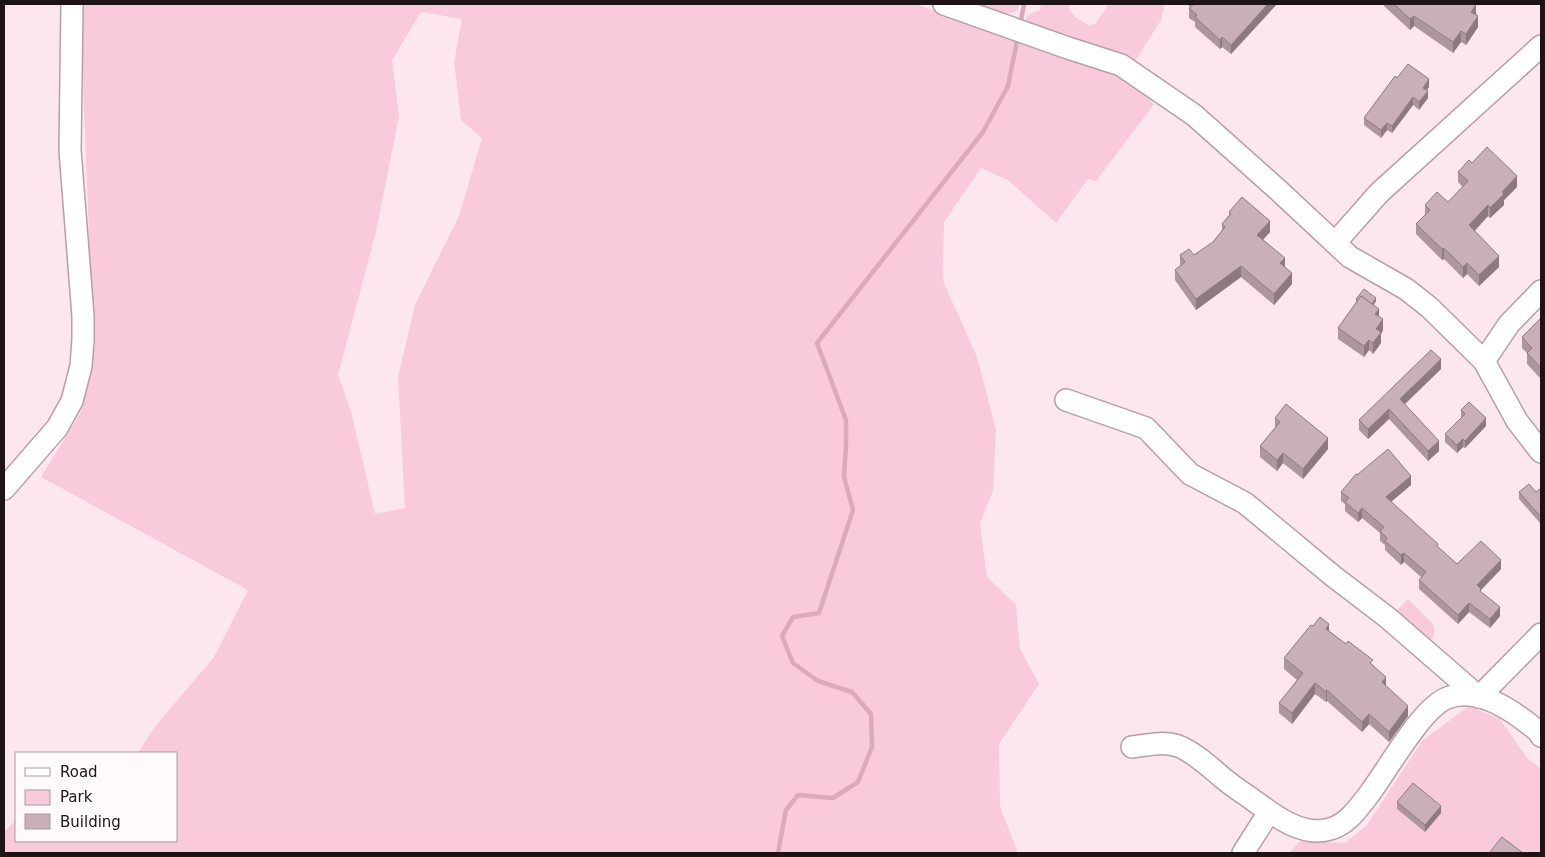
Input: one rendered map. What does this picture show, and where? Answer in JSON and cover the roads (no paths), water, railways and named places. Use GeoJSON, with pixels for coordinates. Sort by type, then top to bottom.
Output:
{"type":"FeatureCollection","features":[{"type":"Feature","properties":{"kind":"street"},"geometry":{"type":"LineString","coordinates":[[4,489],[57,428],[72,401],[81,366],[83,316],[70,150],[72,4]]}},
{"type":"Feature","properties":{"kind":"street"},"geometry":{"type":"LineString","coordinates":[[944,4],[1121,65],[1194,115],[1350,257],[1406,290],[1429,307],[1484,361],[1516,421],[1541,452]]}},
{"type":"Feature","properties":{"kind":"street"},"geometry":{"type":"LineString","coordinates":[[1335,243],[1379,193],[1541,46]]}},
{"type":"Feature","properties":{"kind":"street"},"geometry":{"type":"LineString","coordinates":[[1484,361],[1509,324],[1541,292]]}},
{"type":"Feature","properties":{"kind":"street"},"geometry":{"type":"LineString","coordinates":[[1066,400],[1146,428],[1190,474],[1245,503],[1333,576],[1388,618],[1479,697]]}},
{"type":"Feature","properties":{"kind":"street"},"geometry":{"type":"LineString","coordinates":[[1479,697],[1541,634]]}},
{"type":"Feature","properties":{"kind":"street"},"geometry":{"type":"LineString","coordinates":[[1132,747],[1156,744],[1178,746],[1207,763],[1225,780],[1285,822],[1316,831],[1328,830],[1339,826],[1350,818],[1428,711],[1447,698],[1463,695],[1479,697],[1499,704],[1516,714],[1539,732],[1541,736]]}},
{"type":"Feature","properties":{"kind":"street"},"geometry":{"type":"LineString","coordinates":[[1243,853],[1269,812]]}},
{"type":"Feature","properties":{"kind":"waterway"},"geometry":{"type":"LineString","coordinates":[[1020,26],[1024,4]]}},
{"type":"Feature","properties":{"kind":"waterway"},"geometry":{"type":"LineString","coordinates":[[778,853],[786,810],[798,795],[833,798],[858,782],[872,747],[871,714],[852,692],[818,681],[793,663],[782,636],[793,617],[819,613],[853,510],[844,477],[846,420],[817,343],[983,132],[1008,86],[1018,36]]}}]}
